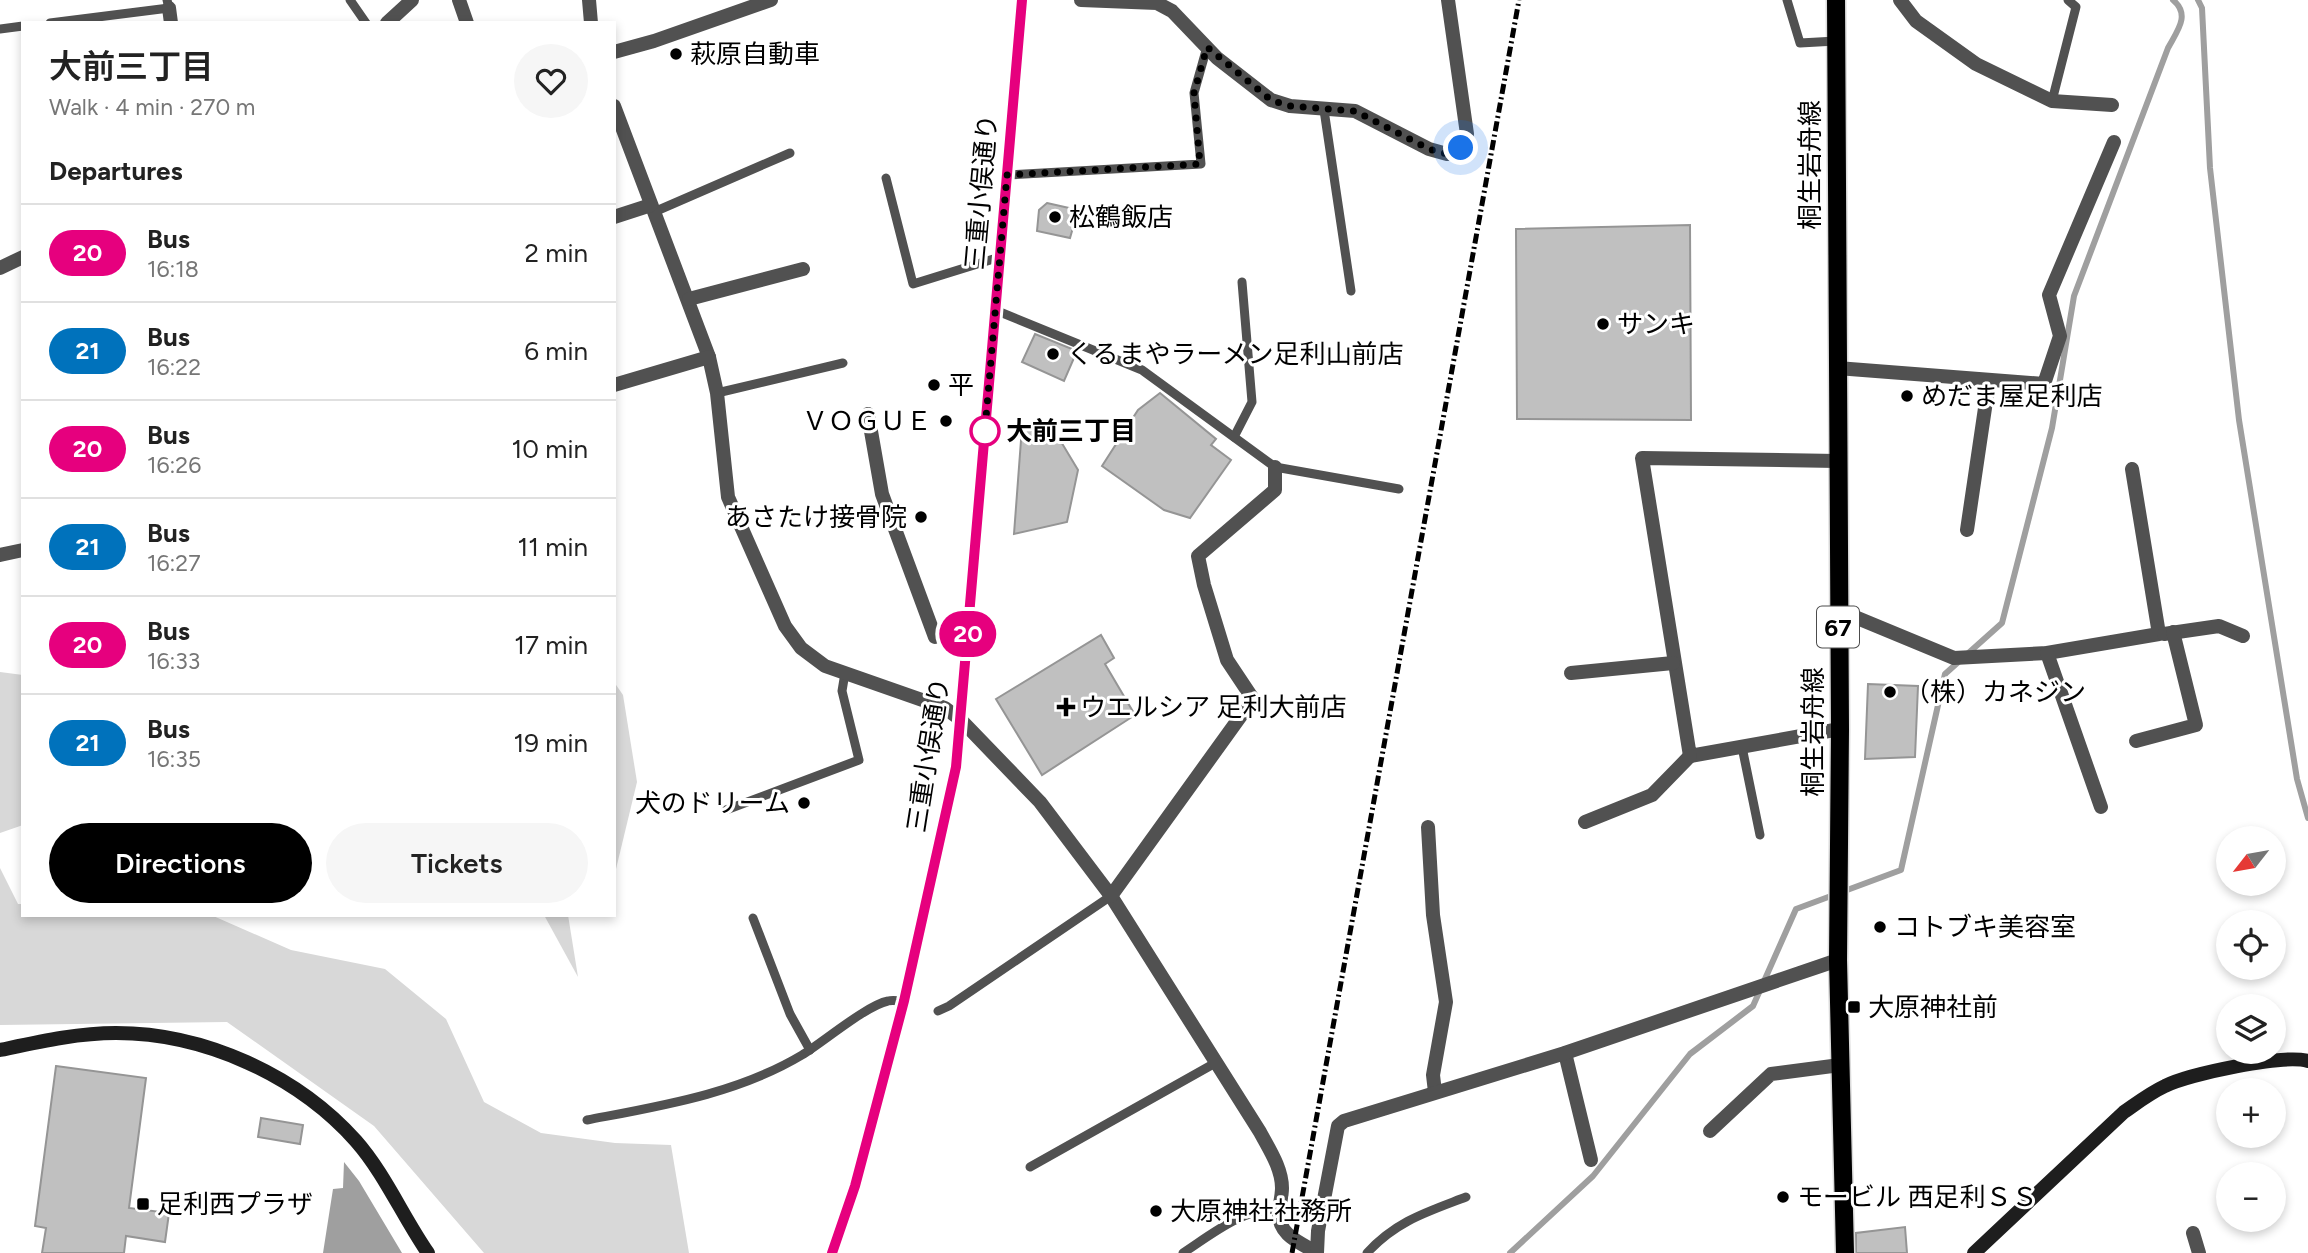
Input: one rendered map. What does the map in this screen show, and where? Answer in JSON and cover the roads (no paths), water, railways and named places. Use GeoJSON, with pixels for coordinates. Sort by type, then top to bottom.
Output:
{"type":"FeatureCollection","features":[{"type":"Feature","properties":{"kind":"main road","name":"桐生岩舟線"},"geometry":{"type":"LineString","coordinates":[[1836,0],[1840,729],[1838,960],[1845,1253]]}},
{"type":"Feature","properties":{"kind":"street"},"geometry":{"type":"LineString","coordinates":[[391,21],[412,0]]}},
{"type":"Feature","properties":{"kind":"street"},"geometry":{"type":"LineString","coordinates":[[459,0],[466,21]]}},
{"type":"Feature","properties":{"kind":"street"},"geometry":{"type":"LineString","coordinates":[[589,0],[592,21]]}},
{"type":"Feature","properties":{"kind":"street"},"geometry":{"type":"LineString","coordinates":[[616,51],[654,41],[748,4],[771,0]]}},
{"type":"Feature","properties":{"kind":"street","name":"三重小俣通り"},"geometry":{"type":"LineString","coordinates":[[832,1253],[855,1186],[904,1001],[951,792],[961,720],[1022,0]]}},
{"type":"Feature","properties":{"kind":"street"},"geometry":{"type":"LineString","coordinates":[[1081,0],[1157,3],[1172,11],[1207,47],[1271,100],[1290,106],[1355,111],[1447,154],[1461,148],[1467,134],[1448,0]]}},
{"type":"Feature","properties":{"kind":"street"},"geometry":{"type":"LineString","coordinates":[[1900,0],[1916,21],[1976,64],[2052,101],[2112,105]]}},
{"type":"Feature","properties":{"kind":"street"},"geometry":{"type":"LineString","coordinates":[[616,111],[709,357],[717,393],[728,497],[785,626],[801,648],[825,666],[945,708],[961,720],[1040,802],[1111,896],[1260,1132],[1277,1164],[1282,1187],[1280,1223],[1283,1230],[1294,1240],[1317,1252],[1318,1231],[1338,1126],[1345,1121],[1565,1053],[1838,960]]}},
{"type":"Feature","properties":{"kind":"street"},"geometry":{"type":"LineString","coordinates":[[1836,368],[2044,384],[2060,336],[2049,295],[2114,142]]}},
{"type":"Feature","properties":{"kind":"street"},"geometry":{"type":"LineString","coordinates":[[616,217],[652,209]]}},
{"type":"Feature","properties":{"kind":"street"},"geometry":{"type":"LineString","coordinates":[[0,268],[21,258]]}},
{"type":"Feature","properties":{"kind":"street"},"geometry":{"type":"LineString","coordinates":[[689,299],[803,270]]}},
{"type":"Feature","properties":{"kind":"street"},"geometry":{"type":"LineString","coordinates":[[616,384],[709,357]]}},
{"type":"Feature","properties":{"kind":"street"},"geometry":{"type":"LineString","coordinates":[[1967,530],[1989,381]]}},
{"type":"Feature","properties":{"kind":"street"},"geometry":{"type":"LineString","coordinates":[[868,414],[882,494],[935,637],[957,625],[969,625]]}},
{"type":"Feature","properties":{"kind":"street"},"geometry":{"type":"LineString","coordinates":[[1690,756],[1642,457],[1837,461]]}},
{"type":"Feature","properties":{"kind":"street"},"geometry":{"type":"LineString","coordinates":[[1111,896],[1253,699],[1227,660],[1204,585],[1199,556],[1275,491],[1275,467]]}},
{"type":"Feature","properties":{"kind":"street"},"geometry":{"type":"LineString","coordinates":[[2132,468],[2166,633],[2196,725],[2136,741]]}},
{"type":"Feature","properties":{"kind":"street"},"geometry":{"type":"LineString","coordinates":[[0,555],[21,550]]}},
{"type":"Feature","properties":{"kind":"street"},"geometry":{"type":"LineString","coordinates":[[1838,610],[1954,658],[2047,653],[2219,626],[2244,636]]}},
{"type":"Feature","properties":{"kind":"street"},"geometry":{"type":"LineString","coordinates":[[2047,653],[2101,807]]}},
{"type":"Feature","properties":{"kind":"street"},"geometry":{"type":"LineString","coordinates":[[1571,673],[1673,663]]}},
{"type":"Feature","properties":{"kind":"street"},"geometry":{"type":"LineString","coordinates":[[1585,822],[1652,795],[1690,756],[1840,729]]}},
{"type":"Feature","properties":{"kind":"street"},"geometry":{"type":"LineString","coordinates":[[1428,827],[1433,915],[1446,1002],[1433,1075],[1435,1092]]}},
{"type":"Feature","properties":{"kind":"street"},"geometry":{"type":"LineString","coordinates":[[0,1050],[74,1036],[151,1034],[177,1038],[249,1064],[289,1086],[322,1109],[357,1143],[428,1253]]}},
{"type":"Feature","properties":{"kind":"street"},"geometry":{"type":"LineString","coordinates":[[1565,1053],[1591,1160]]}},
{"type":"Feature","properties":{"kind":"street"},"geometry":{"type":"LineString","coordinates":[[1974,1253],[2124,1112],[2145,1097],[2167,1085],[2191,1077],[2282,1060],[2308,1062]]}},
{"type":"Feature","properties":{"kind":"street"},"geometry":{"type":"LineString","coordinates":[[1710,1131],[1771,1074],[1840,1065]]}},
{"type":"Feature","properties":{"kind":"street"},"geometry":{"type":"LineString","coordinates":[[2193,1233],[2199,1253]]}},
{"type":"Feature","properties":{"kind":"lane"},"geometry":{"type":"LineString","coordinates":[[350,0],[365,21]]}},
{"type":"Feature","properties":{"kind":"lane"},"geometry":{"type":"LineString","coordinates":[[1787,0],[1800,43],[1836,41]]}},
{"type":"Feature","properties":{"kind":"lane"},"geometry":{"type":"LineString","coordinates":[[2052,101],[2076,7],[2068,0]]}},
{"type":"Feature","properties":{"kind":"lane"},"geometry":{"type":"LineString","coordinates":[[68,21],[169,10]]}},
{"type":"Feature","properties":{"kind":"lane"},"geometry":{"type":"LineString","coordinates":[[0,29],[21,26]]}},
{"type":"Feature","properties":{"kind":"lane"},"geometry":{"type":"LineString","coordinates":[[1007,175],[1200,164],[1194,93],[1207,47]]}},
{"type":"Feature","properties":{"kind":"lane"},"geometry":{"type":"LineString","coordinates":[[1324,110],[1351,291]]}},
{"type":"Feature","properties":{"kind":"lane"},"geometry":{"type":"LineString","coordinates":[[652,209],[790,153]]}},
{"type":"Feature","properties":{"kind":"lane"},"geometry":{"type":"LineString","coordinates":[[886,178],[913,284],[1000,257]]}},
{"type":"Feature","properties":{"kind":"lane"},"geometry":{"type":"LineString","coordinates":[[1234,437],[1252,402],[1242,282]]}},
{"type":"Feature","properties":{"kind":"lane"},"geometry":{"type":"LineString","coordinates":[[995,310],[1142,370],[1275,467],[1399,489]]}},
{"type":"Feature","properties":{"kind":"lane"},"geometry":{"type":"LineString","coordinates":[[717,393],[843,363]]}},
{"type":"Feature","properties":{"kind":"lane"},"geometry":{"type":"LineString","coordinates":[[726,810],[859,760],[842,691],[845,673]]}},
{"type":"Feature","properties":{"kind":"lane"},"geometry":{"type":"LineString","coordinates":[[1742,747],[1760,835]]}},
{"type":"Feature","properties":{"kind":"lane"},"geometry":{"type":"LineString","coordinates":[[938,1011],[1111,896]]}},
{"type":"Feature","properties":{"kind":"lane"},"geometry":{"type":"LineString","coordinates":[[752,918],[790,1014],[810,1050]]}},
{"type":"Feature","properties":{"kind":"lane"},"geometry":{"type":"LineString","coordinates":[[587,1120],[732,1088],[810,1050],[874,1007],[887,1001],[904,1001]]}},
{"type":"Feature","properties":{"kind":"lane"},"geometry":{"type":"LineString","coordinates":[[1030,1167],[1217,1062]]}},
{"type":"Feature","properties":{"kind":"lane"},"geometry":{"type":"LineString","coordinates":[[1367,1253],[1389,1231],[1403,1222],[1466,1197]]}},
{"type":"Feature","properties":{"kind":"lane"},"geometry":{"type":"LineString","coordinates":[[1183,1253],[1231,1222],[1264,1209],[1279,1209]]}},
{"type":"Feature","properties":{"kind":"waterway"},"geometry":{"type":"LineString","coordinates":[[1510,1253],[1593,1176],[1690,1054],[1753,1006],[1796,909],[1901,870],[1945,674],[2002,623],[2052,428],[2074,296],[2168,48],[2181,23],[2181,11],[2173,0]]}},
{"type":"Feature","properties":{"kind":"waterway"},"geometry":{"type":"LineString","coordinates":[[2198,0],[2202,8],[2210,168],[2239,420],[2297,779],[2308,818]]}},
{"type":"Feature","properties":{"kind":"railway"},"geometry":{"type":"LineString","coordinates":[[1292,1253],[1519,0]]}},
{"type":"Feature","properties":{"kind":"place","name":"萩原自動車"},"geometry":{"type":"Point","coordinates":[676,54]}},
{"type":"Feature","properties":{"kind":"place","name":"松鶴飯店"},"geometry":{"type":"Point","coordinates":[1055,217]}},
{"type":"Feature","properties":{"kind":"place","name":"サンキ"},"geometry":{"type":"Point","coordinates":[1603,324]}},
{"type":"Feature","properties":{"kind":"place","name":"くるまやラーメン足利山前店"},"geometry":{"type":"Point","coordinates":[1053,354]}},
{"type":"Feature","properties":{"kind":"place","name":"平"},"geometry":{"type":"Point","coordinates":[934,385]}},
{"type":"Feature","properties":{"kind":"place","name":"めだま屋足利店"},"geometry":{"type":"Point","coordinates":[1907,396]}},
{"type":"Feature","properties":{"kind":"place","name":"ＶＯＧＵＥ"},"geometry":{"type":"Point","coordinates":[946,421]}},
{"type":"Feature","properties":{"kind":"place","name":"大前三丁目"},"geometry":{"type":"Point","coordinates":[985,431]}},
{"type":"Feature","properties":{"kind":"place","name":"あさたけ接骨院"},"geometry":{"type":"Point","coordinates":[921,517]}},
{"type":"Feature","properties":{"kind":"place","name":"（株）カネジン"},"geometry":{"type":"Point","coordinates":[1890,692]}},
{"type":"Feature","properties":{"kind":"place","name":"ウエルシア 足利大前店"},"geometry":{"type":"Point","coordinates":[1066,707]}},
{"type":"Feature","properties":{"kind":"place","name":"犬のドリーム"},"geometry":{"type":"Point","coordinates":[804,803]}},
{"type":"Feature","properties":{"kind":"place","name":"コトブキ美容室"},"geometry":{"type":"Point","coordinates":[1880,927]}},
{"type":"Feature","properties":{"kind":"place","name":"大原神社前"},"geometry":{"type":"Point","coordinates":[1854,1007]}},
{"type":"Feature","properties":{"kind":"place","name":"モービル 西足利ＳＳ"},"geometry":{"type":"Point","coordinates":[1783,1197]}},
{"type":"Feature","properties":{"kind":"place","name":"足利西プラザ"},"geometry":{"type":"Point","coordinates":[143,1204]}},
{"type":"Feature","properties":{"kind":"place","name":"大原神社社務所"},"geometry":{"type":"Point","coordinates":[1156,1211]}}]}
